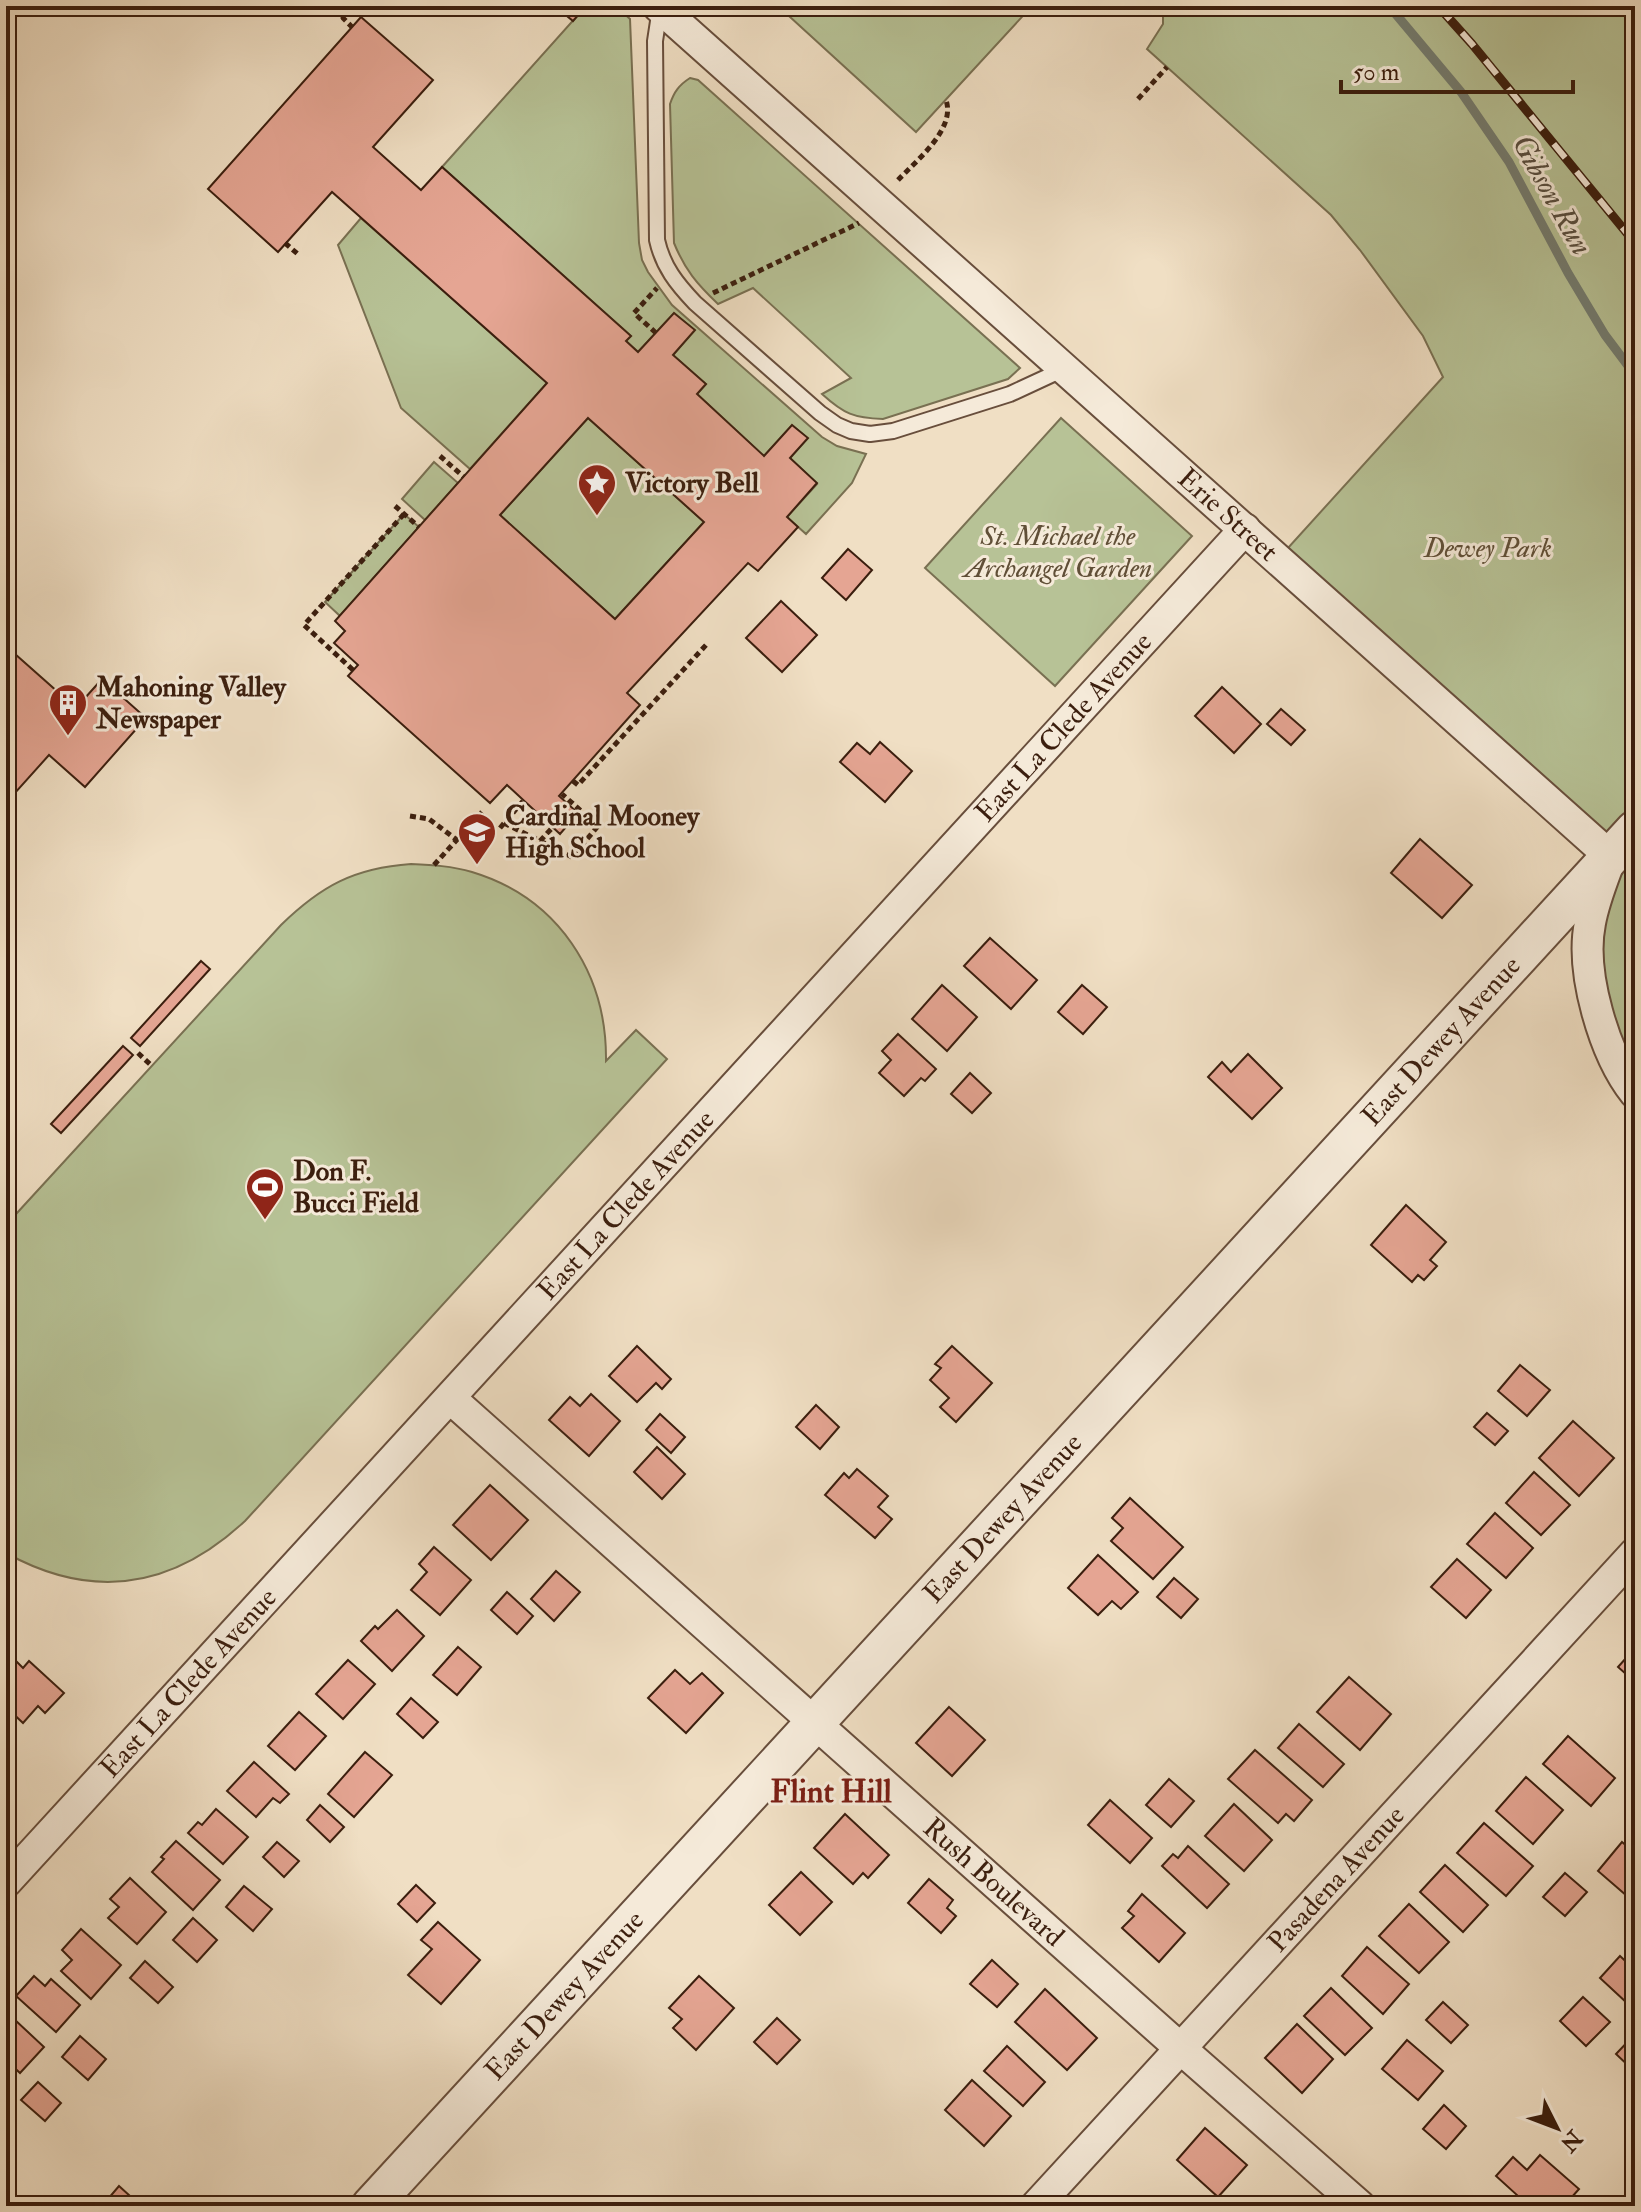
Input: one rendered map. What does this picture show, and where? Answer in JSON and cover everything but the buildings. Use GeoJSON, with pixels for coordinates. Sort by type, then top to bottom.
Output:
{"type":"FeatureCollection","features":[{"type":"Feature","properties":{"kind":"street","name":"Erie Street"},"geometry":{"type":"LineString","coordinates":[[659,7],[1245,529],[1623,844]]}},
{"type":"Feature","properties":{"kind":"street","name":"East La Clede Avenue"},"geometry":{"type":"LineString","coordinates":[[6,1882],[1245,529]]}},
{"type":"Feature","properties":{"kind":"street"},"geometry":{"type":"LineString","coordinates":[[1623,844],[1589,924],[1588,954],[1590,983],[1608,1045],[1635,1093]]}},
{"type":"Feature","properties":{"kind":"street","name":"East Dewey Avenue"},"geometry":{"type":"LineString","coordinates":[[371,2206],[1623,844]]}},
{"type":"Feature","properties":{"kind":"street","name":"Rush Boulevard"},"geometry":{"type":"LineString","coordinates":[[450,1398],[1360,2206]]}},
{"type":"Feature","properties":{"kind":"street","name":"Pasadena Avenue"},"geometry":{"type":"LineString","coordinates":[[1036,2206],[1635,1553]]}},
{"type":"Feature","properties":{"kind":"lane"},"geometry":{"type":"LineString","coordinates":[[659,7],[655,41],[657,240],[666,267],[695,303],[820,413],[851,431],[870,434],[893,431],[1010,394],[1064,369]]}},
{"type":"Feature","properties":{"kind":"path"},"geometry":{"type":"LineString","coordinates":[[351,9],[343,18],[352,27]]}},
{"type":"Feature","properties":{"kind":"path"},"geometry":{"type":"LineString","coordinates":[[1138,99],[1167,67]]}},
{"type":"Feature","properties":{"kind":"path"},"geometry":{"type":"LineString","coordinates":[[285,243],[300,256]]}},
{"type":"Feature","properties":{"kind":"path"},"geometry":{"type":"LineString","coordinates":[[695,303],[784,259]]}},
{"type":"Feature","properties":{"kind":"path"},"geometry":{"type":"LineString","coordinates":[[656,333],[634,313],[657,287]]}},
{"type":"Feature","properties":{"kind":"path"},"geometry":{"type":"LineString","coordinates":[[440,456],[464,477]]}},
{"type":"Feature","properties":{"kind":"path"},"geometry":{"type":"LineString","coordinates":[[395,506],[419,527]]}},
{"type":"Feature","properties":{"kind":"path"},"geometry":{"type":"LineString","coordinates":[[353,670],[304,625],[404,514]]}},
{"type":"Feature","properties":{"kind":"path"},"geometry":{"type":"LineString","coordinates":[[573,781],[578,785],[706,645]]}},
{"type":"Feature","properties":{"kind":"path"},"geometry":{"type":"LineString","coordinates":[[523,801],[502,825],[572,857],[598,826],[562,794]]}},
{"type":"Feature","properties":{"kind":"path"},"geometry":{"type":"LineString","coordinates":[[434,865],[482,812]]}},
{"type":"Feature","properties":{"kind":"path"},"geometry":{"type":"LineString","coordinates":[[410,816],[429,819],[457,840]]}},
{"type":"Feature","properties":{"kind":"path"},"geometry":{"type":"LineString","coordinates":[[540,841],[553,827]]}},
{"type":"Feature","properties":{"kind":"path"},"geometry":{"type":"LineString","coordinates":[[138,1053],[152,1066]]}},
{"type":"Feature","properties":{"kind":"green space"},"geometry":{"type":"Polygon","coordinates":[[[586,6],[616,6],[630,19],[639,243],[648,272],[672,305],[822,437],[837,446],[866,454],[852,483],[806,534],[787,517],[817,484],[790,458],[807,438],[792,425],[764,456],[697,394],[706,384],[673,355],[694,330],[674,313],[638,352],[626,341],[631,336],[442,167],[586,6]]]}},
{"type":"Feature","properties":{"kind":"green space"},"geometry":{"type":"Polygon","coordinates":[[[778,6],[1032,6],[916,132],[778,6]]]}},
{"type":"Feature","properties":{"kind":"green space","name":"Dewey Park"},"geometry":{"type":"Polygon","coordinates":[[[1163,6],[1635,6],[1635,1093],[1590,983],[1610,857],[1278,559],[1443,377],[1423,336],[1331,215],[1147,49],[1163,24],[1163,6]]]}},
{"type":"Feature","properties":{"kind":"green space"},"geometry":{"type":"Polygon","coordinates":[[[690,78],[698,80],[1020,368],[1008,379],[883,419],[857,416],[822,394],[851,378],[753,288],[718,304],[692,276],[674,243],[670,104],[677,89],[690,78]]]}},
{"type":"Feature","properties":{"kind":"green space"},"geometry":{"type":"Polygon","coordinates":[[[361,218],[547,383],[470,469],[401,408],[338,245],[361,218]]]}},
{"type":"Feature","properties":{"kind":"green space"},"geometry":{"type":"Polygon","coordinates":[[[588,418],[704,522],[615,619],[500,515],[588,418]]]}},
{"type":"Feature","properties":{"kind":"green space","name":"St. Michael the Archangel Garden"},"geometry":{"type":"Polygon","coordinates":[[[1061,418],[1192,536],[1055,686],[925,568],[1061,418]]]}},
{"type":"Feature","properties":{"kind":"green space"},"geometry":{"type":"Polygon","coordinates":[[[434,462],[458,483],[425,520],[402,499],[434,462]]]}},
{"type":"Feature","properties":{"kind":"green space"},"geometry":{"type":"Polygon","coordinates":[[[404,514],[419,527],[340,616],[325,602],[404,514]]]}},
{"type":"Feature","properties":{"kind":"green space"},"geometry":{"type":"Polygon","coordinates":[[[411,864],[472,872],[502,884],[529,900],[572,943],[587,969],[598,998],[606,1061],[636,1030],[667,1059],[245,1521],[218,1544],[190,1561],[161,1573],[131,1580],[101,1582],[70,1578],[6,1553],[6,1225],[296,911],[340,881],[372,870],[411,864]]]}},
{"type":"Feature","properties":{"kind":"waterway","name":"Gibson Run"},"geometry":{"type":"LineString","coordinates":[[1389,6],[1461,92],[1509,162],[1568,273],[1605,335],[1635,375]]}},
{"type":"Feature","properties":{"kind":"railway"},"geometry":{"type":"LineString","coordinates":[[1438,6],[1635,243]]}},
{"type":"Feature","properties":{"kind":"place","name":"Victory Bell"},"geometry":{"type":"Point","coordinates":[597,517]}},
{"type":"Feature","properties":{"kind":"place","name":"Mahoning Valley Newspaper"},"geometry":{"type":"Point","coordinates":[68,737]}},
{"type":"Feature","properties":{"kind":"place","name":"Cardinal Mooney High School"},"geometry":{"type":"Point","coordinates":[477,866]}},
{"type":"Feature","properties":{"kind":"place","name":"Don F. Bucci Field"},"geometry":{"type":"Point","coordinates":[265,1221]}},
{"type":"Feature","properties":{"kind":"district","name":"Flint Hill"},"geometry":{"type":"Point","coordinates":[831,1792]}}]}
